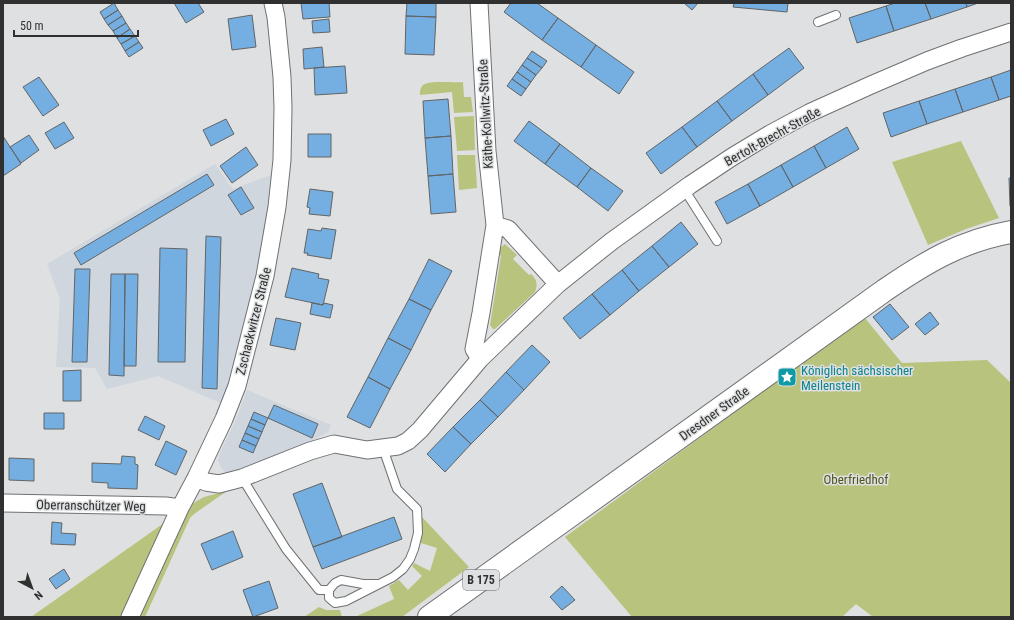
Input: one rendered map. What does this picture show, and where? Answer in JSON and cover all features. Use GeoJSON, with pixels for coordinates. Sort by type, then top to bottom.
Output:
{"type":"FeatureCollection","features":[{"type":"Feature","properties":{"kind":"main road","name":"Dresdner Straße"},"geometry":{"type":"LineString","coordinates":[[429,617],[909,273],[961,246],[986,237],[1011,232]]}},
{"type":"Feature","properties":{"kind":"street","name":"Zschackwitzer Straße"},"geometry":{"type":"LineString","coordinates":[[130,617],[180,508],[224,419],[237,386],[265,276],[277,206],[282,160],[283,108],[280,52],[273,3]]}},
{"type":"Feature","properties":{"kind":"street","name":"Käthe-Kollwitz-Straße"},"geometry":{"type":"LineString","coordinates":[[479,3],[487,152],[495,225],[474,349],[480,359]]}},
{"type":"Feature","properties":{"kind":"street","name":"Bertolt-Brecht-Straße"},"geometry":{"type":"LineString","coordinates":[[558,284],[612,241],[684,189],[770,134],[809,113],[927,60],[1011,32]]}},
{"type":"Feature","properties":{"kind":"street"},"geometry":{"type":"LineString","coordinates":[[196,478],[206,482],[220,484],[242,478],[310,451],[334,444],[367,450],[398,446],[408,441],[443,403],[480,359],[558,284],[508,229],[495,225]]}},
{"type":"Feature","properties":{"kind":"street","name":"Oberranschützer Weg"},"geometry":{"type":"LineString","coordinates":[[3,503],[166,506],[180,508]]}},
{"type":"Feature","properties":{"kind":"lane"},"geometry":{"type":"LineString","coordinates":[[818,22],[836,15]]}},
{"type":"Feature","properties":{"kind":"lane"},"geometry":{"type":"LineString","coordinates":[[684,189],[717,242]]}},
{"type":"Feature","properties":{"kind":"lane"},"geometry":{"type":"LineString","coordinates":[[378,584],[363,584],[341,580],[334,584],[329,590],[329,598],[335,602],[346,601],[393,577],[403,569],[410,559],[414,549],[418,533],[417,508],[397,489],[386,457],[386,448]]}},
{"type":"Feature","properties":{"kind":"lane"},"geometry":{"type":"LineString","coordinates":[[242,478],[286,549],[319,590],[329,590]]}},
{"type":"Feature","properties":{"kind":"shaded area"},"geometry":{"type":"Polygon","coordinates":[[[215,164],[233,189],[274,174],[261,254],[240,350],[223,404],[158,376],[107,389],[95,368],[56,367],[60,299],[47,264],[215,164]]]}},
{"type":"Feature","properties":{"kind":"shaded area"},"geometry":{"type":"Polygon","coordinates":[[[247,390],[331,425],[328,432],[300,447],[234,475],[227,474],[221,468],[218,460],[238,415],[247,390]]]}},
{"type":"Feature","properties":{"kind":"green space"},"geometry":{"type":"Polygon","coordinates":[[[463,82],[464,97],[471,97],[473,112],[454,113],[452,92],[420,95],[421,87],[426,83],[463,82]]]}},
{"type":"Feature","properties":{"kind":"green space"},"geometry":{"type":"Polygon","coordinates":[[[474,116],[475,150],[457,151],[454,117],[474,116]]]}},
{"type":"Feature","properties":{"kind":"green space"},"geometry":{"type":"Polygon","coordinates":[[[961,141],[999,218],[966,229],[928,245],[892,162],[961,141]]]}},
{"type":"Feature","properties":{"kind":"green space"},"geometry":{"type":"Polygon","coordinates":[[[457,155],[475,155],[477,188],[459,190],[457,155]]]}},
{"type":"Feature","properties":{"kind":"green space"},"geometry":{"type":"Polygon","coordinates":[[[505,244],[517,255],[513,259],[529,275],[531,274],[535,278],[536,287],[535,292],[495,329],[493,329],[490,325],[501,256],[499,253],[500,248],[505,244]]]}},
{"type":"Feature","properties":{"kind":"green space","name":"Oberfriedhof"},"geometry":{"type":"Polygon","coordinates":[[[864,317],[902,363],[987,360],[1011,383],[1011,617],[873,617],[856,604],[842,617],[632,617],[565,537],[864,317]]]}},
{"type":"Feature","properties":{"kind":"green space"},"geometry":{"type":"Polygon","coordinates":[[[227,491],[190,518],[145,617],[137,617],[190,505],[204,497],[227,491]]]}},
{"type":"Feature","properties":{"kind":"green space"},"geometry":{"type":"Polygon","coordinates":[[[422,517],[469,567],[402,617],[355,617],[394,599],[389,586],[399,580],[408,590],[422,576],[412,566],[414,563],[430,571],[437,548],[421,543],[422,517]]]}},
{"type":"Feature","properties":{"kind":"green space"},"geometry":{"type":"Polygon","coordinates":[[[164,523],[121,617],[31,617],[164,523]]]}},
{"type":"Feature","properties":{"kind":"green space"},"geometry":{"type":"Polygon","coordinates":[[[319,607],[326,610],[340,610],[342,617],[304,617],[319,607]]]}},
{"type":"Feature","properties":{"kind":"building"},"geometry":{"type":"Polygon","coordinates":[[[114,3],[118,10],[104,19],[100,12],[114,3]]]}},
{"type":"Feature","properties":{"kind":"building"},"geometry":{"type":"Polygon","coordinates":[[[174,3],[198,3],[204,12],[186,23],[174,3]]]}},
{"type":"Feature","properties":{"kind":"building"},"geometry":{"type":"Polygon","coordinates":[[[301,3],[329,3],[330,17],[303,19],[301,3]]]}},
{"type":"Feature","properties":{"kind":"building"},"geometry":{"type":"Polygon","coordinates":[[[407,3],[436,3],[436,17],[406,16],[407,3]]]}},
{"type":"Feature","properties":{"kind":"building"},"geometry":{"type":"Polygon","coordinates":[[[511,3],[537,3],[558,18],[542,40],[504,12],[511,3]]]}},
{"type":"Feature","properties":{"kind":"building"},"geometry":{"type":"Polygon","coordinates":[[[684,3],[698,3],[692,10],[684,3]]]}},
{"type":"Feature","properties":{"kind":"building"},"geometry":{"type":"Polygon","coordinates":[[[734,3],[788,3],[787,12],[733,7],[734,3]]]}},
{"type":"Feature","properties":{"kind":"building"},"geometry":{"type":"Polygon","coordinates":[[[895,3],[925,3],[931,19],[894,31],[886,6],[895,3]]]}},
{"type":"Feature","properties":{"kind":"building"},"geometry":{"type":"Polygon","coordinates":[[[925,3],[966,3],[967,7],[931,19],[925,3]]]}},
{"type":"Feature","properties":{"kind":"building"},"geometry":{"type":"Polygon","coordinates":[[[966,3],[978,3],[967,7],[966,3]]]}},
{"type":"Feature","properties":{"kind":"building"},"geometry":{"type":"Polygon","coordinates":[[[886,6],[894,31],[857,43],[849,18],[886,6]]]}},
{"type":"Feature","properties":{"kind":"building"},"geometry":{"type":"Polygon","coordinates":[[[118,10],[122,16],[108,25],[104,19],[118,10]]]}},
{"type":"Feature","properties":{"kind":"building"},"geometry":{"type":"Polygon","coordinates":[[[252,15],[256,47],[232,50],[228,19],[252,15]]]}},
{"type":"Feature","properties":{"kind":"building"},"geometry":{"type":"Polygon","coordinates":[[[122,16],[126,23],[113,31],[108,25],[122,16]]]}},
{"type":"Feature","properties":{"kind":"building"},"geometry":{"type":"Polygon","coordinates":[[[406,16],[436,17],[434,55],[405,54],[406,16]]]}},
{"type":"Feature","properties":{"kind":"building"},"geometry":{"type":"Polygon","coordinates":[[[558,18],[596,45],[581,67],[542,40],[558,18]]]}},
{"type":"Feature","properties":{"kind":"building"},"geometry":{"type":"Polygon","coordinates":[[[329,19],[330,32],[313,33],[312,21],[329,19]]]}},
{"type":"Feature","properties":{"kind":"building"},"geometry":{"type":"Polygon","coordinates":[[[126,23],[130,29],[117,38],[113,31],[126,23]]]}},
{"type":"Feature","properties":{"kind":"building"},"geometry":{"type":"Polygon","coordinates":[[[130,29],[135,36],[121,44],[117,38],[130,29]]]}},
{"type":"Feature","properties":{"kind":"building"},"geometry":{"type":"Polygon","coordinates":[[[135,36],[139,42],[125,51],[121,44],[135,36]]]}},
{"type":"Feature","properties":{"kind":"building"},"geometry":{"type":"Polygon","coordinates":[[[139,42],[143,48],[129,57],[125,51],[139,42]]]}},
{"type":"Feature","properties":{"kind":"building"},"geometry":{"type":"Polygon","coordinates":[[[596,45],[634,72],[619,94],[581,67],[596,45]]]}},
{"type":"Feature","properties":{"kind":"building"},"geometry":{"type":"Polygon","coordinates":[[[322,47],[324,67],[304,69],[303,49],[322,47]]]}},
{"type":"Feature","properties":{"kind":"building"},"geometry":{"type":"Polygon","coordinates":[[[789,48],[804,68],[768,95],[753,74],[789,48]]]}},
{"type":"Feature","properties":{"kind":"building"},"geometry":{"type":"Polygon","coordinates":[[[532,51],[547,61],[542,68],[527,58],[532,51]]]}},
{"type":"Feature","properties":{"kind":"building"},"geometry":{"type":"Polygon","coordinates":[[[527,58],[542,68],[536,75],[522,65],[527,58]]]}},
{"type":"Feature","properties":{"kind":"building"},"geometry":{"type":"Polygon","coordinates":[[[522,65],[536,75],[531,82],[517,72],[522,65]]]}},
{"type":"Feature","properties":{"kind":"building"},"geometry":{"type":"Polygon","coordinates":[[[345,66],[347,93],[315,95],[314,68],[345,66]]]}},
{"type":"Feature","properties":{"kind":"building"},"geometry":{"type":"Polygon","coordinates":[[[1011,70],[1011,96],[999,100],[991,77],[1011,70]]]}},
{"type":"Feature","properties":{"kind":"building"},"geometry":{"type":"Polygon","coordinates":[[[517,72],[531,82],[526,89],[512,79],[517,72]]]}},
{"type":"Feature","properties":{"kind":"building"},"geometry":{"type":"Polygon","coordinates":[[[753,74],[768,95],[732,121],[717,101],[753,74]]]}},
{"type":"Feature","properties":{"kind":"building"},"geometry":{"type":"Polygon","coordinates":[[[39,77],[59,105],[43,116],[23,87],[39,77]]]}},
{"type":"Feature","properties":{"kind":"building"},"geometry":{"type":"Polygon","coordinates":[[[991,77],[999,100],[963,112],[955,89],[991,77]]]}},
{"type":"Feature","properties":{"kind":"building"},"geometry":{"type":"Polygon","coordinates":[[[512,79],[526,89],[521,96],[507,86],[512,79]]]}},
{"type":"Feature","properties":{"kind":"building"},"geometry":{"type":"Polygon","coordinates":[[[955,89],[963,112],[927,124],[919,101],[955,89]]]}},
{"type":"Feature","properties":{"kind":"building"},"geometry":{"type":"Polygon","coordinates":[[[448,99],[451,136],[425,138],[423,101],[448,99]]]}},
{"type":"Feature","properties":{"kind":"building"},"geometry":{"type":"Polygon","coordinates":[[[717,101],[732,121],[697,147],[682,127],[717,101]]]}},
{"type":"Feature","properties":{"kind":"building"},"geometry":{"type":"Polygon","coordinates":[[[919,101],[927,124],[891,137],[883,113],[919,101]]]}},
{"type":"Feature","properties":{"kind":"building"},"geometry":{"type":"Polygon","coordinates":[[[226,119],[234,134],[211,146],[203,130],[226,119]]]}},
{"type":"Feature","properties":{"kind":"building"},"geometry":{"type":"Polygon","coordinates":[[[529,121],[560,144],[545,164],[514,141],[529,121]]]}},
{"type":"Feature","properties":{"kind":"building"},"geometry":{"type":"Polygon","coordinates":[[[64,122],[74,138],[55,149],[45,133],[64,122]]]}},
{"type":"Feature","properties":{"kind":"building"},"geometry":{"type":"Polygon","coordinates":[[[682,127],[697,147],[661,174],[646,153],[682,127]]]}},
{"type":"Feature","properties":{"kind":"building"},"geometry":{"type":"Polygon","coordinates":[[[847,127],[859,149],[826,168],[814,146],[847,127]]]}},
{"type":"Feature","properties":{"kind":"building"},"geometry":{"type":"Polygon","coordinates":[[[308,134],[331,134],[331,157],[308,157],[308,134]]]}},
{"type":"Feature","properties":{"kind":"building"},"geometry":{"type":"Polygon","coordinates":[[[29,135],[39,150],[21,163],[10,147],[29,135]]]}},
{"type":"Feature","properties":{"kind":"building"},"geometry":{"type":"Polygon","coordinates":[[[3,136],[21,164],[3,176],[3,136]]]}},
{"type":"Feature","properties":{"kind":"building"},"geometry":{"type":"Polygon","coordinates":[[[451,136],[453,174],[428,176],[425,138],[451,136]]]}},
{"type":"Feature","properties":{"kind":"building"},"geometry":{"type":"Polygon","coordinates":[[[560,144],[591,168],[577,187],[545,164],[560,144]]]}},
{"type":"Feature","properties":{"kind":"building"},"geometry":{"type":"Polygon","coordinates":[[[814,146],[826,168],[793,187],[781,165],[814,146]]]}},
{"type":"Feature","properties":{"kind":"building"},"geometry":{"type":"Polygon","coordinates":[[[246,147],[258,165],[232,183],[220,166],[246,147]]]}},
{"type":"Feature","properties":{"kind":"building"},"geometry":{"type":"Polygon","coordinates":[[[781,165],[793,187],[760,206],[748,184],[781,165]]]}},
{"type":"Feature","properties":{"kind":"building"},"geometry":{"type":"Polygon","coordinates":[[[591,168],[623,191],[608,211],[577,187],[591,168]]]}},
{"type":"Feature","properties":{"kind":"building"},"geometry":{"type":"Polygon","coordinates":[[[207,174],[214,185],[81,265],[74,253],[207,174]]]}},
{"type":"Feature","properties":{"kind":"building"},"geometry":{"type":"Polygon","coordinates":[[[453,174],[456,212],[431,214],[428,176],[453,174]]]}},
{"type":"Feature","properties":{"kind":"building"},"geometry":{"type":"Polygon","coordinates":[[[1009,178],[1011,178],[1011,206],[1010,206],[1009,178]]]}},
{"type":"Feature","properties":{"kind":"building"},"geometry":{"type":"Polygon","coordinates":[[[748,184],[760,206],[727,224],[715,202],[748,184]]]}},
{"type":"Feature","properties":{"kind":"building"},"geometry":{"type":"Polygon","coordinates":[[[241,187],[254,208],[241,215],[228,195],[241,187]]]}},
{"type":"Feature","properties":{"kind":"building"},"geometry":{"type":"Polygon","coordinates":[[[310,189],[333,192],[330,216],[309,214],[310,208],[307,207],[310,189]]]}},
{"type":"Feature","properties":{"kind":"building"},"geometry":{"type":"Polygon","coordinates":[[[681,222],[698,244],[669,267],[652,246],[681,222]]]}},
{"type":"Feature","properties":{"kind":"building"},"geometry":{"type":"Polygon","coordinates":[[[322,228],[336,230],[331,259],[307,255],[308,253],[304,253],[308,229],[321,231],[322,228]]]}},
{"type":"Feature","properties":{"kind":"building"},"geometry":{"type":"Polygon","coordinates":[[[206,236],[221,237],[217,389],[202,388],[206,236]]]}},
{"type":"Feature","properties":{"kind":"building"},"geometry":{"type":"Polygon","coordinates":[[[652,246],[669,267],[639,291],[622,270],[652,246]]]}},
{"type":"Feature","properties":{"kind":"building"},"geometry":{"type":"Polygon","coordinates":[[[160,248],[187,249],[185,362],[158,362],[160,248]]]}},
{"type":"Feature","properties":{"kind":"building"},"geometry":{"type":"Polygon","coordinates":[[[429,259],[452,271],[431,310],[409,299],[429,259]]]}},
{"type":"Feature","properties":{"kind":"building"},"geometry":{"type":"Polygon","coordinates":[[[292,268],[319,274],[318,278],[329,280],[323,305],[285,297],[292,268]]]}},
{"type":"Feature","properties":{"kind":"building"},"geometry":{"type":"Polygon","coordinates":[[[75,269],[90,269],[87,362],[72,362],[75,269]]]}},
{"type":"Feature","properties":{"kind":"building"},"geometry":{"type":"Polygon","coordinates":[[[622,270],[639,291],[610,315],[592,294],[622,270]]]}},
{"type":"Feature","properties":{"kind":"building"},"geometry":{"type":"Polygon","coordinates":[[[111,274],[125,274],[124,376],[109,375],[111,274]]]}},
{"type":"Feature","properties":{"kind":"building"},"geometry":{"type":"Polygon","coordinates":[[[125,274],[138,274],[136,366],[124,366],[125,274]]]}},
{"type":"Feature","properties":{"kind":"building"},"geometry":{"type":"Polygon","coordinates":[[[592,294],[610,315],[580,339],[563,318],[592,294]]]}},
{"type":"Feature","properties":{"kind":"building"},"geometry":{"type":"Polygon","coordinates":[[[409,299],[431,310],[411,350],[388,338],[409,299]]]}},
{"type":"Feature","properties":{"kind":"building"},"geometry":{"type":"Polygon","coordinates":[[[312,303],[333,305],[330,318],[310,314],[312,303]]]}},
{"type":"Feature","properties":{"kind":"building"},"geometry":{"type":"Polygon","coordinates":[[[890,304],[909,327],[892,340],[873,317],[890,304]]]}},
{"type":"Feature","properties":{"kind":"building"},"geometry":{"type":"Polygon","coordinates":[[[930,312],[939,324],[925,335],[915,324],[930,312]]]}},
{"type":"Feature","properties":{"kind":"building"},"geometry":{"type":"Polygon","coordinates":[[[276,318],[301,323],[295,350],[270,345],[276,318]]]}},
{"type":"Feature","properties":{"kind":"building"},"geometry":{"type":"Polygon","coordinates":[[[388,338],[411,350],[390,389],[368,377],[388,338]]]}},
{"type":"Feature","properties":{"kind":"building"},"geometry":{"type":"Polygon","coordinates":[[[532,345],[550,362],[524,390],[506,372],[532,345]]]}},
{"type":"Feature","properties":{"kind":"building"},"geometry":{"type":"Polygon","coordinates":[[[81,370],[81,401],[63,401],[63,371],[81,370]]]}},
{"type":"Feature","properties":{"kind":"building"},"geometry":{"type":"Polygon","coordinates":[[[506,372],[524,390],[498,417],[480,400],[506,372]]]}},
{"type":"Feature","properties":{"kind":"building"},"geometry":{"type":"Polygon","coordinates":[[[368,377],[390,389],[370,428],[347,417],[368,377]]]}},
{"type":"Feature","properties":{"kind":"building"},"geometry":{"type":"Polygon","coordinates":[[[480,400],[498,417],[471,444],[453,427],[480,400]]]}},
{"type":"Feature","properties":{"kind":"building"},"geometry":{"type":"Polygon","coordinates":[[[274,405],[318,424],[312,438],[268,418],[274,405]]]}},
{"type":"Feature","properties":{"kind":"building"},"geometry":{"type":"Polygon","coordinates":[[[254,412],[268,418],[265,425],[251,419],[254,412]]]}},
{"type":"Feature","properties":{"kind":"building"},"geometry":{"type":"Polygon","coordinates":[[[44,413],[64,413],[64,429],[44,429],[44,413]]]}},
{"type":"Feature","properties":{"kind":"building"},"geometry":{"type":"Polygon","coordinates":[[[145,416],[165,426],[159,440],[138,430],[145,416]]]}},
{"type":"Feature","properties":{"kind":"building"},"geometry":{"type":"Polygon","coordinates":[[[251,419],[265,425],[262,432],[248,426],[251,419]]]}},
{"type":"Feature","properties":{"kind":"building"},"geometry":{"type":"Polygon","coordinates":[[[248,426],[262,432],[259,439],[245,433],[248,426]]]}},
{"type":"Feature","properties":{"kind":"building"},"geometry":{"type":"Polygon","coordinates":[[[453,427],[471,444],[445,472],[427,454],[453,427]]]}},
{"type":"Feature","properties":{"kind":"building"},"geometry":{"type":"Polygon","coordinates":[[[245,433],[259,439],[256,446],[242,440],[245,433]]]}},
{"type":"Feature","properties":{"kind":"building"},"geometry":{"type":"Polygon","coordinates":[[[242,440],[256,446],[253,453],[239,447],[242,440]]]}},
{"type":"Feature","properties":{"kind":"building"},"geometry":{"type":"Polygon","coordinates":[[[166,441],[187,451],[176,475],[155,465],[166,441]]]}},
{"type":"Feature","properties":{"kind":"building"},"geometry":{"type":"Polygon","coordinates":[[[122,456],[135,457],[135,464],[138,465],[137,489],[108,488],[108,483],[92,482],[92,463],[121,464],[122,456]]]}},
{"type":"Feature","properties":{"kind":"building"},"geometry":{"type":"Polygon","coordinates":[[[9,458],[34,459],[34,481],[9,480],[9,458]]]}},
{"type":"Feature","properties":{"kind":"building"},"geometry":{"type":"Polygon","coordinates":[[[322,483],[342,537],[313,547],[293,494],[322,483]]]}},
{"type":"Feature","properties":{"kind":"building"},"geometry":{"type":"Polygon","coordinates":[[[394,517],[402,539],[322,569],[313,547],[394,517]]]}},
{"type":"Feature","properties":{"kind":"building"},"geometry":{"type":"Polygon","coordinates":[[[52,522],[62,523],[61,533],[76,534],[75,545],[51,544],[52,522]]]}},
{"type":"Feature","properties":{"kind":"building"},"geometry":{"type":"Polygon","coordinates":[[[233,531],[243,557],[212,570],[201,544],[233,531]]]}},
{"type":"Feature","properties":{"kind":"building"},"geometry":{"type":"Polygon","coordinates":[[[64,569],[70,579],[56,589],[49,579],[64,569]]]}},
{"type":"Feature","properties":{"kind":"building"},"geometry":{"type":"Polygon","coordinates":[[[269,581],[278,608],[253,617],[243,590],[269,581]]]}},
{"type":"Feature","properties":{"kind":"building"},"geometry":{"type":"Polygon","coordinates":[[[562,586],[575,600],[562,610],[550,597],[562,586]]]}},
{"type":"Feature","properties":{"kind":"place","name":"Königlich sächsischer Meilenstein"},"geometry":{"type":"Point","coordinates":[787,377]}}]}
